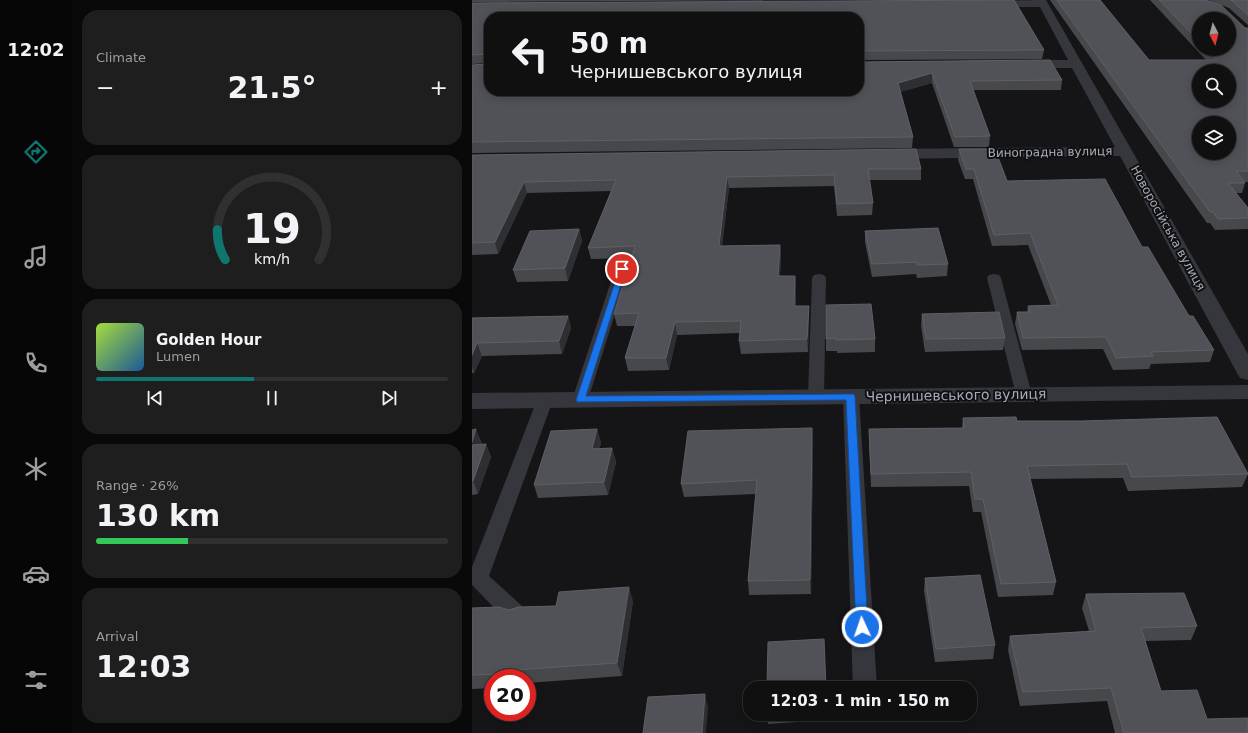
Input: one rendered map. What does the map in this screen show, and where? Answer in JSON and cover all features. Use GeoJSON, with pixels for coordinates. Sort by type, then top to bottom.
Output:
{"type":"FeatureCollection","features":[{"type":"Feature","properties":{"kind":"street"},"geometry":{"type":"LineString","coordinates":[[972,4],[1042,2]]}},
{"type":"Feature","properties":{"kind":"street","name":"Новоросійська вулиця"},"geometry":{"type":"LineString","coordinates":[[1042,2],[1248,373]]}},
{"type":"Feature","properties":{"kind":"street"},"geometry":{"type":"LineString","coordinates":[[1006,64],[1076,64]]}},
{"type":"Feature","properties":{"kind":"street","name":"Виноградна вулиця"},"geometry":{"type":"LineString","coordinates":[[870,154],[1125,151]]}},
{"type":"Feature","properties":{"kind":"street","name":"Чернишевського вулиця"},"geometry":{"type":"LineString","coordinates":[[472,401],[1248,392]]}},
{"type":"Feature","properties":{"kind":"lane"},"geometry":{"type":"LineString","coordinates":[[580,400],[622,269]]}},
{"type":"Feature","properties":{"kind":"lane"},"geometry":{"type":"LineString","coordinates":[[816,397],[819,278]]}},
{"type":"Feature","properties":{"kind":"lane"},"geometry":{"type":"LineString","coordinates":[[994,278],[1024,395]]}},
{"type":"Feature","properties":{"kind":"lane"},"geometry":{"type":"LineString","coordinates":[[850,396],[865,681]]}},
{"type":"Feature","properties":{"kind":"lane"},"geometry":{"type":"LineString","coordinates":[[514,613],[478,578],[545,400]]}},
{"type":"Feature","properties":{"kind":"building"},"geometry":{"type":"Polygon","coordinates":[[[1014,0],[1044,50],[864,51],[864,12],[484,12],[484,54],[472,55],[472,3],[1014,0]]]}},
{"type":"Feature","properties":{"kind":"building"},"geometry":{"type":"Polygon","coordinates":[[[1057,0],[1100,0],[1149,60],[1217,60],[1213,56],[1236,56],[1236,19],[1245,28],[1248,28],[1248,171],[1236,171],[1245,183],[1228,183],[1248,208],[1248,218],[1218,219],[1213,212],[1210,212],[1057,0]]]}},
{"type":"Feature","properties":{"kind":"building"},"geometry":{"type":"Polygon","coordinates":[[[1159,0],[1206,0],[1221,5],[1228,12],[1192,12],[1192,34],[1159,0]]]}},
{"type":"Feature","properties":{"kind":"building"},"geometry":{"type":"Polygon","coordinates":[[[1231,0],[1248,0],[1248,15],[1231,0]]]}},
{"type":"Feature","properties":{"kind":"building"},"geometry":{"type":"Polygon","coordinates":[[[1050,60],[1062,80],[970,81],[990,136],[955,137],[932,73],[898,83],[913,137],[472,142],[472,65],[484,64],[484,96],[864,96],[864,62],[1050,60]]]}},
{"type":"Feature","properties":{"kind":"building"},"geometry":{"type":"Polygon","coordinates":[[[916,149],[921,169],[868,169],[873,203],[837,204],[834,175],[727,177],[719,246],[780,245],[778,276],[795,276],[794,306],[809,306],[807,339],[739,341],[741,321],[675,322],[666,358],[625,358],[639,313],[614,314],[635,246],[588,248],[616,180],[524,182],[495,242],[472,243],[472,155],[916,149]]]}},
{"type":"Feature","properties":{"kind":"building"},"geometry":{"type":"Polygon","coordinates":[[[959,149],[995,149],[1007,181],[1105,179],[1142,247],[1148,247],[1189,316],[1193,316],[1214,350],[1151,352],[1153,356],[1116,358],[1106,337],[1023,338],[1017,312],[1030,312],[1028,306],[1058,305],[1030,233],[994,235],[974,169],[966,169],[959,149]]]}},
{"type":"Feature","properties":{"kind":"building"},"geometry":{"type":"Polygon","coordinates":[[[938,228],[948,264],[917,265],[917,262],[872,264],[865,231],[938,228]]]}},
{"type":"Feature","properties":{"kind":"building"},"geometry":{"type":"Polygon","coordinates":[[[579,229],[565,268],[513,270],[530,231],[579,229]]]}},
{"type":"Feature","properties":{"kind":"building"},"geometry":{"type":"Polygon","coordinates":[[[871,304],[875,339],[826,339],[826,305],[871,304]]]}},
{"type":"Feature","properties":{"kind":"building"},"geometry":{"type":"Polygon","coordinates":[[[999,312],[1005,338],[926,339],[922,314],[999,312]]]}},
{"type":"Feature","properties":{"kind":"building"},"geometry":{"type":"Polygon","coordinates":[[[568,316],[559,341],[477,343],[472,355],[472,318],[568,316]]]}},
{"type":"Feature","properties":{"kind":"building"},"geometry":{"type":"Polygon","coordinates":[[[1016,417],[1017,421],[1081,421],[1217,417],[1248,474],[1132,477],[1127,464],[1027,466],[1056,582],[1001,584],[983,499],[975,499],[971,472],[871,474],[869,429],[964,428],[963,418],[1016,417]]]}},
{"type":"Feature","properties":{"kind":"building"},"geometry":{"type":"Polygon","coordinates":[[[812,428],[810,580],[748,581],[757,480],[681,484],[688,431],[812,428]]]}},
{"type":"Feature","properties":{"kind":"building"},"geometry":{"type":"Polygon","coordinates":[[[476,429],[472,442],[472,430],[476,429]]]}},
{"type":"Feature","properties":{"kind":"building"},"geometry":{"type":"Polygon","coordinates":[[[597,429],[592,449],[612,448],[604,482],[534,485],[551,431],[597,429]]]}},
{"type":"Feature","properties":{"kind":"building"},"geometry":{"type":"Polygon","coordinates":[[[486,444],[473,481],[472,481],[472,445],[486,444]]]}},
{"type":"Feature","properties":{"kind":"building"},"geometry":{"type":"Polygon","coordinates":[[[980,575],[995,645],[936,649],[925,578],[980,575]]]}},
{"type":"Feature","properties":{"kind":"building"},"geometry":{"type":"Polygon","coordinates":[[[629,587],[617,663],[529,669],[484,669],[484,675],[472,675],[472,608],[499,607],[509,610],[518,607],[556,606],[559,592],[629,587]]]}},
{"type":"Feature","properties":{"kind":"building"},"geometry":{"type":"Polygon","coordinates":[[[1184,593],[1197,626],[1141,628],[1161,691],[1197,690],[1207,719],[1248,718],[1248,733],[1124,733],[1111,688],[1023,692],[1010,636],[1096,631],[1086,594],[1184,593]]]}},
{"type":"Feature","properties":{"kind":"building"},"geometry":{"type":"Polygon","coordinates":[[[824,639],[826,681],[767,681],[768,642],[824,639]]]}},
{"type":"Feature","properties":{"kind":"building"},"geometry":{"type":"Polygon","coordinates":[[[705,694],[702,733],[643,733],[648,697],[705,694]]]}},
{"type":"Feature","properties":{"kind":"route"},"geometry":{"type":"LineString","coordinates":[[622,269],[580,400],[850,396],[862,627]]}}]}
